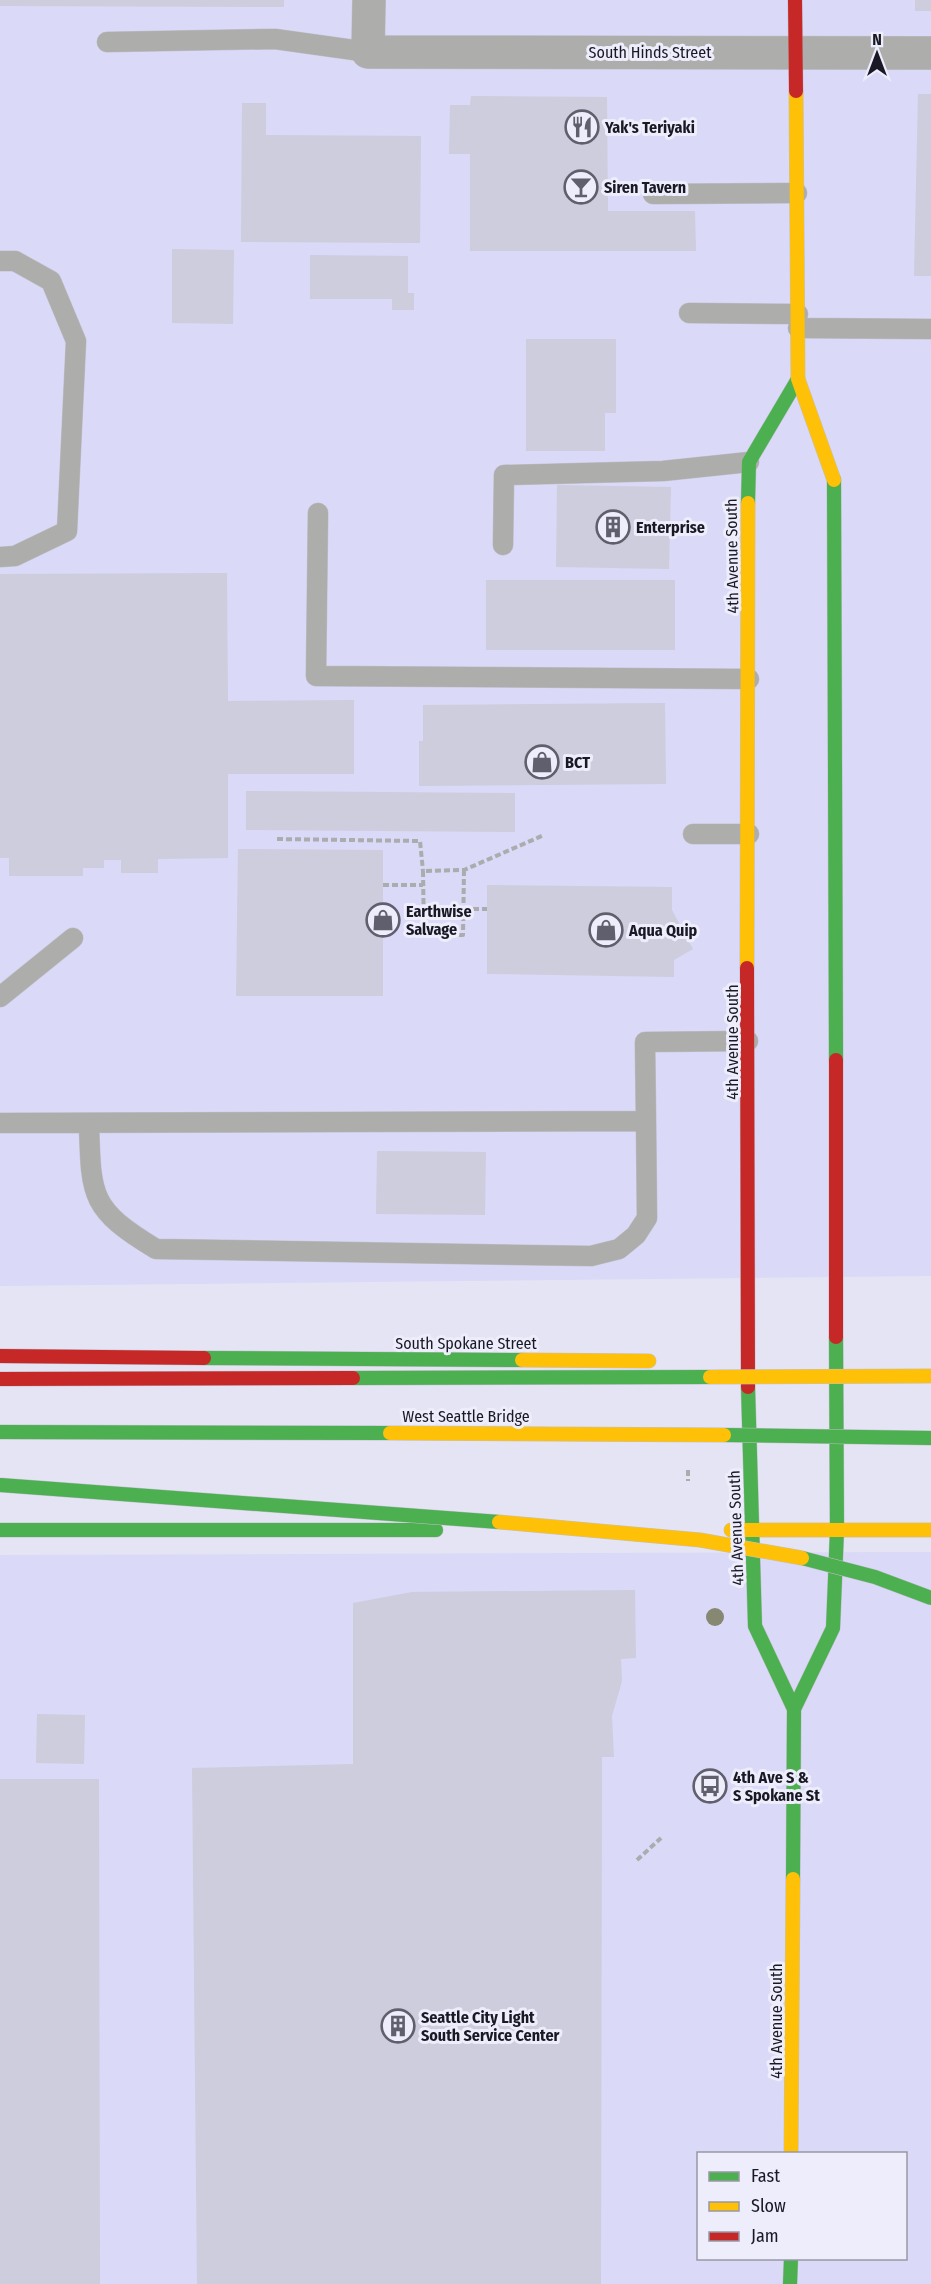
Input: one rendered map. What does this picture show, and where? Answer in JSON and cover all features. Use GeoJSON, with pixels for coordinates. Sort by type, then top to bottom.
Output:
{"type":"FeatureCollection","features":[{"type":"Feature","properties":{"kind":"main road","name":"4th Avenue South"},"geometry":{"type":"LineString","coordinates":[[791,2152],[794,1709],[833,1628],[837,1530],[834,479],[798,379],[795,0]]}},
{"type":"Feature","properties":{"kind":"main road"},"geometry":{"type":"LineString","coordinates":[[749,462],[798,379]]}},
{"type":"Feature","properties":{"kind":"main road","name":"4th Avenue South"},"geometry":{"type":"LineString","coordinates":[[749,462],[747,1362],[755,1626],[794,1709]]}},
{"type":"Feature","properties":{"kind":"main road","name":"South Spokane Street"},"geometry":{"type":"LineString","coordinates":[[0,1356],[658,1361]]}},
{"type":"Feature","properties":{"kind":"main road"},"geometry":{"type":"LineString","coordinates":[[911,1362],[931,1362]]}},
{"type":"Feature","properties":{"kind":"main road"},"geometry":{"type":"LineString","coordinates":[[0,1379],[931,1376]]}},
{"type":"Feature","properties":{"kind":"main road","name":"West Seattle Bridge"},"geometry":{"type":"LineString","coordinates":[[0,1432],[588,1433],[931,1438]]}},
{"type":"Feature","properties":{"kind":"main road"},"geometry":{"type":"LineString","coordinates":[[0,1485],[609,1530],[719,1541],[804,1557],[931,1598]]}},
{"type":"Feature","properties":{"kind":"main road"},"geometry":{"type":"LineString","coordinates":[[0,1530],[931,1530]]}},
{"type":"Feature","properties":{"kind":"main road"},"geometry":{"type":"LineString","coordinates":[[790,2284],[791,2260]]}},
{"type":"Feature","properties":{"kind":"street"},"geometry":{"type":"LineString","coordinates":[[368,52],[369,0]]}},
{"type":"Feature","properties":{"kind":"street","name":"South Hinds Street"},"geometry":{"type":"LineString","coordinates":[[368,52],[931,53]]}},
{"type":"Feature","properties":{"kind":"lane"},"geometry":{"type":"LineString","coordinates":[[107,42],[275,39],[368,52]]}},
{"type":"Feature","properties":{"kind":"lane"},"geometry":{"type":"LineString","coordinates":[[653,194],[797,193]]}},
{"type":"Feature","properties":{"kind":"lane"},"geometry":{"type":"LineString","coordinates":[[0,261],[15,261],[51,281],[76,341],[67,531],[15,556],[0,557]]}},
{"type":"Feature","properties":{"kind":"lane"},"geometry":{"type":"LineString","coordinates":[[688,314],[931,329]]}},
{"type":"Feature","properties":{"kind":"lane"},"geometry":{"type":"LineString","coordinates":[[503,545],[504,475],[663,471],[749,462]]}},
{"type":"Feature","properties":{"kind":"lane"},"geometry":{"type":"LineString","coordinates":[[318,513],[316,676],[749,679]]}},
{"type":"Feature","properties":{"kind":"lane"},"geometry":{"type":"LineString","coordinates":[[693,834],[749,834]]}},
{"type":"Feature","properties":{"kind":"lane"},"geometry":{"type":"LineString","coordinates":[[0,997],[73,938]]}},
{"type":"Feature","properties":{"kind":"lane"},"geometry":{"type":"LineString","coordinates":[[89,1123],[91,1180],[100,1203],[121,1228],[156,1249],[591,1256],[619,1249],[636,1235],[647,1218],[645,1042],[748,1041]]}},
{"type":"Feature","properties":{"kind":"lane"},"geometry":{"type":"LineString","coordinates":[[0,1123],[646,1121]]}},
{"type":"Feature","properties":{"kind":"path"},"geometry":{"type":"LineString","coordinates":[[423,871],[464,870],[544,835]]}},
{"type":"Feature","properties":{"kind":"path"},"geometry":{"type":"LineString","coordinates":[[277,839],[420,841],[424,934],[463,935],[464,870]]}},
{"type":"Feature","properties":{"kind":"path"},"geometry":{"type":"LineString","coordinates":[[383,885],[423,885]]}},
{"type":"Feature","properties":{"kind":"path"},"geometry":{"type":"LineString","coordinates":[[464,909],[487,909]]}},
{"type":"Feature","properties":{"kind":"path"},"geometry":{"type":"LineString","coordinates":[[637,1860],[661,1838]]}},
{"type":"Feature","properties":{"kind":"shaded area"},"geometry":{"type":"Polygon","coordinates":[[[0,0],[931,0],[931,1276],[0,1286],[0,0]]]}},
{"type":"Feature","properties":{"kind":"shaded area"},"geometry":{"type":"Polygon","coordinates":[[[931,1552],[931,2284],[0,2284],[0,1555],[931,1552]]]}},
{"type":"Feature","properties":{"kind":"building"},"geometry":{"type":"Polygon","coordinates":[[[0,0],[284,0],[284,7],[0,6],[0,0]]]}},
{"type":"Feature","properties":{"kind":"building"},"geometry":{"type":"Polygon","coordinates":[[[915,0],[931,0],[931,11],[915,11],[915,0]]]}},
{"type":"Feature","properties":{"kind":"building"},"geometry":{"type":"Polygon","coordinates":[[[918,94],[931,94],[931,276],[914,276],[918,94]]]}},
{"type":"Feature","properties":{"kind":"building"},"geometry":{"type":"Polygon","coordinates":[[[471,96],[607,97],[608,211],[695,211],[696,251],[470,251],[470,154],[449,154],[450,105],[470,105],[471,96]]]}},
{"type":"Feature","properties":{"kind":"building"},"geometry":{"type":"Polygon","coordinates":[[[242,103],[266,103],[266,135],[421,136],[420,243],[241,242],[242,103]]]}},
{"type":"Feature","properties":{"kind":"building"},"geometry":{"type":"Polygon","coordinates":[[[172,249],[234,250],[233,324],[172,323],[172,249]]]}},
{"type":"Feature","properties":{"kind":"building"},"geometry":{"type":"Polygon","coordinates":[[[310,255],[408,256],[408,293],[414,293],[414,310],[392,310],[392,299],[310,299],[310,255]]]}},
{"type":"Feature","properties":{"kind":"building"},"geometry":{"type":"Polygon","coordinates":[[[526,339],[616,339],[616,413],[605,413],[605,451],[526,451],[526,339]]]}},
{"type":"Feature","properties":{"kind":"building","name":"Enterprise"},"geometry":{"type":"Polygon","coordinates":[[[557,485],[671,487],[669,569],[556,567],[557,485]]]}},
{"type":"Feature","properties":{"kind":"building"},"geometry":{"type":"Polygon","coordinates":[[[227,573],[228,701],[354,700],[354,774],[228,774],[228,858],[158,859],[158,873],[121,873],[121,860],[104,860],[104,868],[83,868],[83,876],[9,876],[9,858],[0,858],[0,574],[227,573]]]}},
{"type":"Feature","properties":{"kind":"building"},"geometry":{"type":"Polygon","coordinates":[[[486,580],[675,580],[675,650],[486,650],[486,580]]]}},
{"type":"Feature","properties":{"kind":"building","name":"BCT"},"geometry":{"type":"Polygon","coordinates":[[[665,703],[666,784],[419,786],[419,741],[423,741],[423,705],[665,703]]]}},
{"type":"Feature","properties":{"kind":"building"},"geometry":{"type":"Polygon","coordinates":[[[246,791],[515,793],[515,832],[246,830],[246,791]]]}},
{"type":"Feature","properties":{"kind":"building"},"geometry":{"type":"Polygon","coordinates":[[[238,849],[383,850],[383,996],[236,996],[238,849]]]}},
{"type":"Feature","properties":{"kind":"building","name":"Aqua Quip"},"geometry":{"type":"Polygon","coordinates":[[[487,885],[672,887],[672,910],[693,949],[674,960],[674,977],[487,974],[487,885]]]}},
{"type":"Feature","properties":{"kind":"building"},"geometry":{"type":"Polygon","coordinates":[[[377,1151],[486,1152],[485,1215],[376,1214],[377,1151]]]}},
{"type":"Feature","properties":{"kind":"building","name":"Seattle City Light South Service Center"},"geometry":{"type":"Polygon","coordinates":[[[635,1590],[636,1658],[621,1659],[622,1681],[612,1716],[614,1757],[602,1757],[601,2284],[197,2284],[192,1768],[353,1764],[353,1603],[412,1592],[635,1590]]]}},
{"type":"Feature","properties":{"kind":"building"},"geometry":{"type":"Polygon","coordinates":[[[37,1714],[85,1715],[84,1764],[36,1763],[37,1714]]]}},
{"type":"Feature","properties":{"kind":"building"},"geometry":{"type":"Polygon","coordinates":[[[0,1779],[99,1779],[100,2284],[0,2284],[0,1779]]]}},
{"type":"Feature","properties":{"kind":"traffic: fast"},"geometry":{"type":"LineString","coordinates":[[748,503],[749,462],[798,379]]}},
{"type":"Feature","properties":{"kind":"traffic: fast"},"geometry":{"type":"LineString","coordinates":[[834,480],[836,1060]]}},
{"type":"Feature","properties":{"kind":"traffic: fast"},"geometry":{"type":"LineString","coordinates":[[794,1709],[833,1628],[837,1530],[836,1337]]}},
{"type":"Feature","properties":{"kind":"traffic: fast"},"geometry":{"type":"LineString","coordinates":[[204,1358],[522,1360]]}},
{"type":"Feature","properties":{"kind":"traffic: fast"},"geometry":{"type":"LineString","coordinates":[[353,1378],[710,1377]]}},
{"type":"Feature","properties":{"kind":"traffic: fast"},"geometry":{"type":"LineString","coordinates":[[748,1387],[755,1626],[794,1709],[793,1879]]}},
{"type":"Feature","properties":{"kind":"traffic: fast"},"geometry":{"type":"LineString","coordinates":[[0,1432],[390,1433]]}},
{"type":"Feature","properties":{"kind":"traffic: fast"},"geometry":{"type":"LineString","coordinates":[[724,1435],[931,1438]]}},
{"type":"Feature","properties":{"kind":"traffic: fast"},"geometry":{"type":"LineString","coordinates":[[0,1485],[499,1522]]}},
{"type":"Feature","properties":{"kind":"traffic: fast"},"geometry":{"type":"LineString","coordinates":[[0,1530],[436,1530]]}},
{"type":"Feature","properties":{"kind":"traffic: fast"},"geometry":{"type":"LineString","coordinates":[[802,1558],[875,1577],[931,1598]]}},
{"type":"Feature","properties":{"kind":"traffic: fast"},"geometry":{"type":"LineString","coordinates":[[790,2284],[791,2260]]}},
{"type":"Feature","properties":{"kind":"traffic: slow"},"geometry":{"type":"LineString","coordinates":[[796,91],[798,379],[834,480]]}},
{"type":"Feature","properties":{"kind":"traffic: slow"},"geometry":{"type":"LineString","coordinates":[[747,968],[748,503]]}},
{"type":"Feature","properties":{"kind":"traffic: slow"},"geometry":{"type":"LineString","coordinates":[[522,1360],[649,1361]]}},
{"type":"Feature","properties":{"kind":"traffic: slow"},"geometry":{"type":"LineString","coordinates":[[710,1377],[931,1376]]}},
{"type":"Feature","properties":{"kind":"traffic: slow"},"geometry":{"type":"LineString","coordinates":[[390,1433],[724,1435]]}},
{"type":"Feature","properties":{"kind":"traffic: slow"},"geometry":{"type":"LineString","coordinates":[[499,1522],[700,1540],[802,1558]]}},
{"type":"Feature","properties":{"kind":"traffic: slow"},"geometry":{"type":"LineString","coordinates":[[731,1530],[931,1530]]}},
{"type":"Feature","properties":{"kind":"traffic: slow"},"geometry":{"type":"LineString","coordinates":[[791,2152],[793,1879]]}},
{"type":"Feature","properties":{"kind":"traffic: jam"},"geometry":{"type":"LineString","coordinates":[[795,0],[796,91]]}},
{"type":"Feature","properties":{"kind":"traffic: jam"},"geometry":{"type":"LineString","coordinates":[[747,968],[748,1387]]}},
{"type":"Feature","properties":{"kind":"traffic: jam"},"geometry":{"type":"LineString","coordinates":[[836,1060],[836,1337]]}},
{"type":"Feature","properties":{"kind":"traffic: jam"},"geometry":{"type":"LineString","coordinates":[[0,1356],[204,1358]]}},
{"type":"Feature","properties":{"kind":"traffic: jam"},"geometry":{"type":"LineString","coordinates":[[0,1379],[353,1378]]}},
{"type":"Feature","properties":{"kind":"place","name":"Yak's Teriyaki"},"geometry":{"type":"Point","coordinates":[582,127]}},
{"type":"Feature","properties":{"kind":"place","name":"Siren Tavern"},"geometry":{"type":"Point","coordinates":[581,187]}},
{"type":"Feature","properties":{"kind":"place","name":"Enterprise"},"geometry":{"type":"Point","coordinates":[613,527]}},
{"type":"Feature","properties":{"kind":"place","name":"BCT"},"geometry":{"type":"Point","coordinates":[542,762]}},
{"type":"Feature","properties":{"kind":"place","name":"Earthwise Salvage"},"geometry":{"type":"Point","coordinates":[383,920]}},
{"type":"Feature","properties":{"kind":"place","name":"Aqua Quip"},"geometry":{"type":"Point","coordinates":[606,930]}},
{"type":"Feature","properties":{"kind":"place","name":"4th Ave S & S Spokane St"},"geometry":{"type":"Point","coordinates":[710,1786]}},
{"type":"Feature","properties":{"kind":"place","name":"Seattle City Light South Service Center"},"geometry":{"type":"Point","coordinates":[398,2026]}}]}
